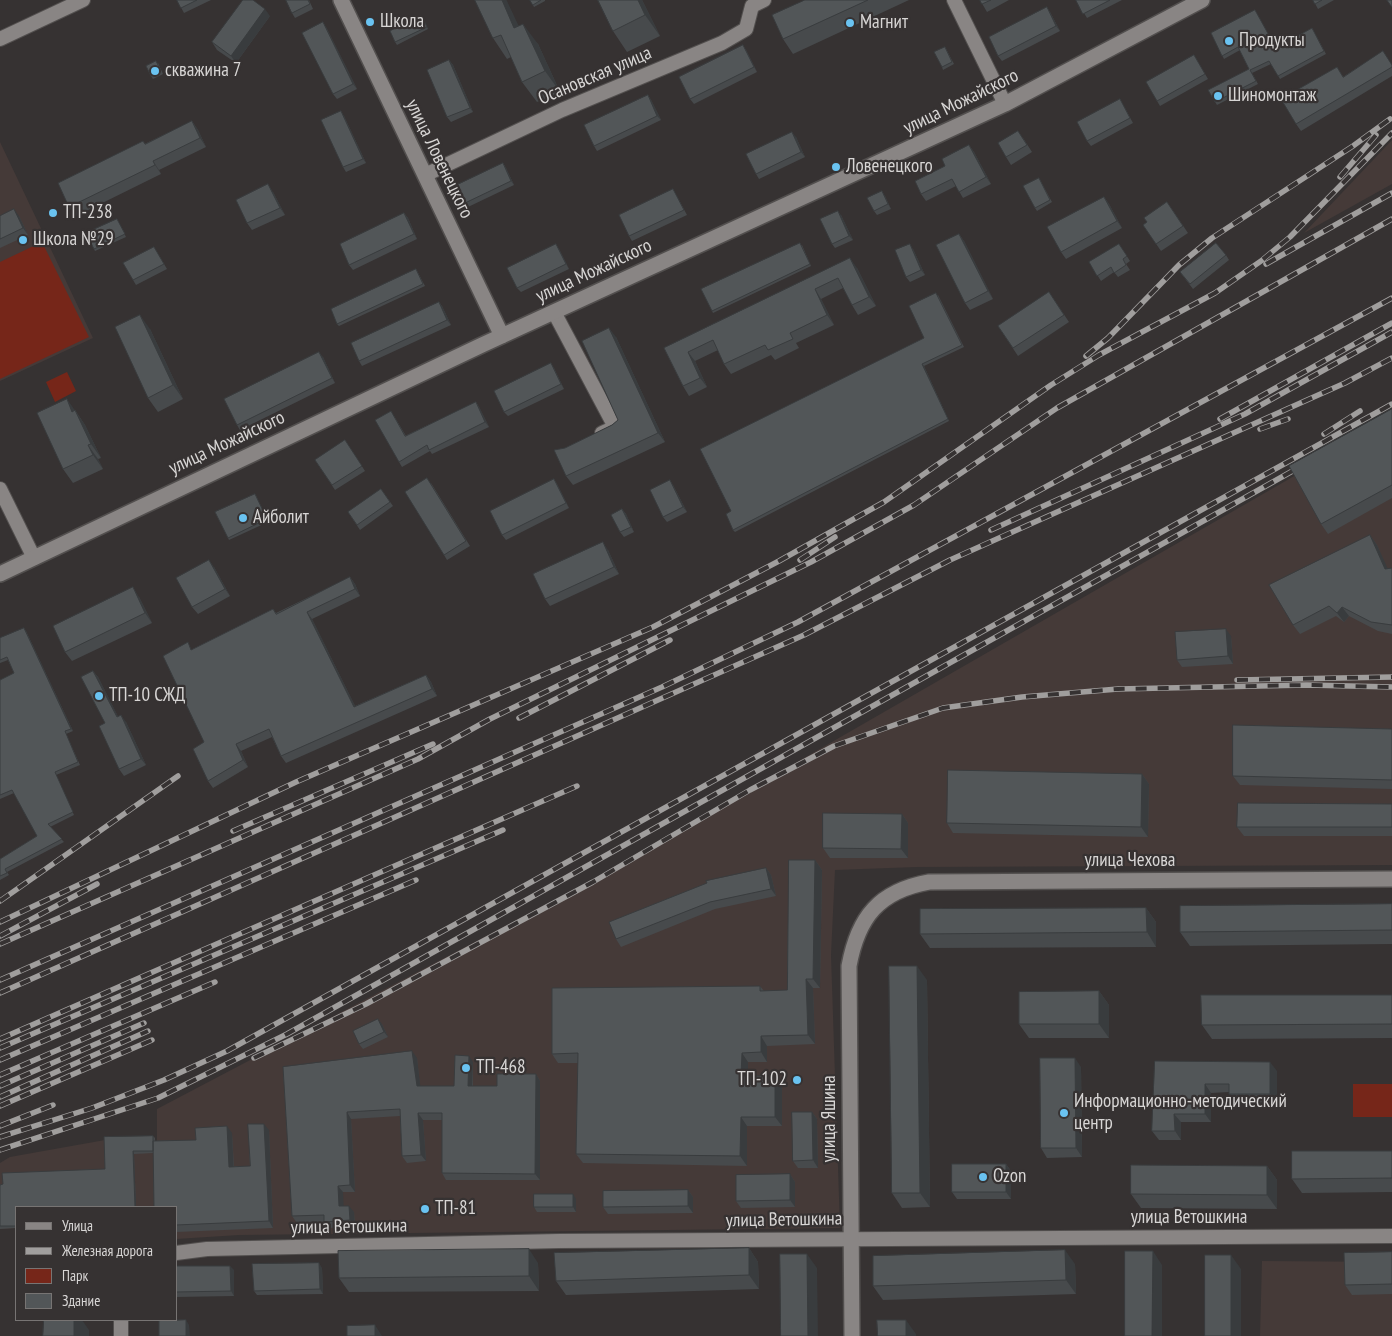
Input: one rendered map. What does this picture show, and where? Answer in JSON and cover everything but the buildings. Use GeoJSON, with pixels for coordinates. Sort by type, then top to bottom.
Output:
{"type":"FeatureCollection","features":[{"type":"Feature","properties":{"kind":"street"},"geometry":{"type":"LineString","coordinates":[[0,39],[83,0]]}},
{"type":"Feature","properties":{"kind":"street","name":"улица Ловенецкого"},"geometry":{"type":"LineString","coordinates":[[341,0],[502,336]]}},
{"type":"Feature","properties":{"kind":"street","name":"Осановская улица"},"geometry":{"type":"LineString","coordinates":[[424,175],[562,110],[722,43],[746,29],[752,6],[764,0]]}},
{"type":"Feature","properties":{"kind":"street"},"geometry":{"type":"LineString","coordinates":[[954,0],[1005,104]]}},
{"type":"Feature","properties":{"kind":"street","name":"улица Можайского"},"geometry":{"type":"LineString","coordinates":[[0,574],[502,336],[1005,104],[1202,0]]}},
{"type":"Feature","properties":{"kind":"street"},"geometry":{"type":"LineString","coordinates":[[554,312],[615,427],[592,439]]}},
{"type":"Feature","properties":{"kind":"street"},"geometry":{"type":"LineString","coordinates":[[0,489],[34,558]]}},
{"type":"Feature","properties":{"kind":"street","name":"улица Чехова"},"geometry":{"type":"LineString","coordinates":[[874,907],[891,894],[903,888],[929,882],[1392,879]]}},
{"type":"Feature","properties":{"kind":"street","name":"улица Яшина"},"geometry":{"type":"LineString","coordinates":[[852,1336],[849,966],[853,942],[861,923],[874,907]]}},
{"type":"Feature","properties":{"kind":"street","name":"улица Ветошкина"},"geometry":{"type":"LineString","coordinates":[[178,1253],[207,1249],[519,1242],[851,1238],[1392,1236]]}},
{"type":"Feature","properties":{"kind":"street"},"geometry":{"type":"LineString","coordinates":[[121,1321],[121,1336]]}},
{"type":"Feature","properties":{"kind":"shaded area"},"geometry":{"type":"Polygon","coordinates":[[[1392,140],[1392,184],[1304,233],[1392,140]]]}},
{"type":"Feature","properties":{"kind":"shaded area","name":"Школа №29"},"geometry":{"type":"Polygon","coordinates":[[[0,142],[93,338],[0,381],[0,142]]]}},
{"type":"Feature","properties":{"kind":"shaded area"},"geometry":{"type":"Polygon","coordinates":[[[1392,422],[1392,865],[916,867],[835,870],[831,955],[840,1228],[239,1235],[178,1239],[178,1206],[157,1206],[157,1109],[585,884],[1296,475],[1392,422]]]}},
{"type":"Feature","properties":{"kind":"shaded area"},"geometry":{"type":"Polygon","coordinates":[[[155,1138],[156,1206],[15,1206],[15,1228],[0,1229],[0,1163],[10,1157],[105,1140],[155,1138]]]}},
{"type":"Feature","properties":{"kind":"shaded area"},"geometry":{"type":"Polygon","coordinates":[[[1262,1261],[1392,1262],[1392,1336],[1260,1336],[1262,1261]]]}},
{"type":"Feature","properties":{"kind":"green space","name":"Школа №29"},"geometry":{"type":"Polygon","coordinates":[[[42,242],[89,337],[0,379],[0,262],[42,242]]]}},
{"type":"Feature","properties":{"kind":"green space"},"geometry":{"type":"Polygon","coordinates":[[[67,372],[76,391],[55,402],[46,382],[67,372]]]}},
{"type":"Feature","properties":{"kind":"green space"},"geometry":{"type":"Polygon","coordinates":[[[1353,1084],[1392,1084],[1392,1117],[1353,1117],[1353,1084]]]}},
{"type":"Feature","properties":{"kind":"railway"},"geometry":{"type":"LineString","coordinates":[[1086,356],[1108,338],[1179,265],[1212,238],[1353,146],[1390,119]]}},
{"type":"Feature","properties":{"kind":"railway"},"geometry":{"type":"LineString","coordinates":[[0,922],[296,782],[653,627],[779,561],[884,502],[1051,385],[1099,355],[1215,293],[1261,261],[1290,237],[1392,133]]}},
{"type":"Feature","properties":{"kind":"railway"},"geometry":{"type":"LineString","coordinates":[[1340,177],[1376,135]]}},
{"type":"Feature","properties":{"kind":"railway"},"geometry":{"type":"LineString","coordinates":[[1266,264],[1392,193]]}},
{"type":"Feature","properties":{"kind":"railway"},"geometry":{"type":"LineString","coordinates":[[0,944],[418,759],[490,719],[811,562],[914,505],[1057,408],[1392,219]]}},
{"type":"Feature","properties":{"kind":"railway"},"geometry":{"type":"LineString","coordinates":[[0,980],[662,687],[798,622],[1392,298]]}},
{"type":"Feature","properties":{"kind":"railway"},"geometry":{"type":"LineString","coordinates":[[1220,419],[1392,323]]}},
{"type":"Feature","properties":{"kind":"railway"},"geometry":{"type":"LineString","coordinates":[[991,530],[1245,414],[1392,332]]}},
{"type":"Feature","properties":{"kind":"railway"},"geometry":{"type":"LineString","coordinates":[[0,993],[804,635],[950,560],[1345,383],[1392,358]]}},
{"type":"Feature","properties":{"kind":"railway"},"geometry":{"type":"LineString","coordinates":[[0,1137],[92,1108],[164,1080],[227,1051],[1392,404]]}},
{"type":"Feature","properties":{"kind":"railway"},"geometry":{"type":"LineString","coordinates":[[1324,434],[1360,411]]}},
{"type":"Feature","properties":{"kind":"railway"},"geometry":{"type":"LineString","coordinates":[[1260,429],[1288,419]]}},
{"type":"Feature","properties":{"kind":"railway"},"geometry":{"type":"LineString","coordinates":[[0,1150],[158,1098],[287,1034],[1305,464]]}},
{"type":"Feature","properties":{"kind":"railway"},"geometry":{"type":"LineString","coordinates":[[800,560],[835,537]]}},
{"type":"Feature","properties":{"kind":"railway"},"geometry":{"type":"LineString","coordinates":[[519,718],[670,640]]}},
{"type":"Feature","properties":{"kind":"railway"},"geometry":{"type":"LineString","coordinates":[[1237,680],[1392,677]]}},
{"type":"Feature","properties":{"kind":"railway"},"geometry":{"type":"LineString","coordinates":[[254,1058],[366,1004],[593,882],[750,790],[834,746],[943,708],[1022,697],[1118,689],[1307,685],[1392,687]]}},
{"type":"Feature","properties":{"kind":"railway"},"geometry":{"type":"LineString","coordinates":[[233,831],[433,744]]}},
{"type":"Feature","properties":{"kind":"railway"},"geometry":{"type":"LineString","coordinates":[[0,901],[178,776]]}},
{"type":"Feature","properties":{"kind":"railway"},"geometry":{"type":"LineString","coordinates":[[0,1039],[577,786]]}},
{"type":"Feature","properties":{"kind":"railway"},"geometry":{"type":"LineString","coordinates":[[0,1048],[503,830]]}},
{"type":"Feature","properties":{"kind":"railway"},"geometry":{"type":"LineString","coordinates":[[0,1060],[416,880]]}},
{"type":"Feature","properties":{"kind":"railway"},"geometry":{"type":"LineString","coordinates":[[0,936],[97,884]]}},
{"type":"Feature","properties":{"kind":"railway"},"geometry":{"type":"LineString","coordinates":[[0,1075],[215,982]]}},
{"type":"Feature","properties":{"kind":"railway"},"geometry":{"type":"LineString","coordinates":[[0,1086],[144,1023]]}},
{"type":"Feature","properties":{"kind":"railway"},"geometry":{"type":"LineString","coordinates":[[0,1097],[148,1031]]}},
{"type":"Feature","properties":{"kind":"railway"},"geometry":{"type":"LineString","coordinates":[[0,1106],[152,1040]]}},
{"type":"Feature","properties":{"kind":"railway"},"geometry":{"type":"LineString","coordinates":[[0,1126],[53,1105]]}},
{"type":"Feature","properties":{"kind":"place","name":"Школа"},"geometry":{"type":"Point","coordinates":[370,22]}},
{"type":"Feature","properties":{"kind":"place","name":"Магнит"},"geometry":{"type":"Point","coordinates":[850,23]}},
{"type":"Feature","properties":{"kind":"place","name":"Продукты"},"geometry":{"type":"Point","coordinates":[1229,41]}},
{"type":"Feature","properties":{"kind":"place","name":"скважина 7"},"geometry":{"type":"Point","coordinates":[155,71]}},
{"type":"Feature","properties":{"kind":"place","name":"Шиномонтаж"},"geometry":{"type":"Point","coordinates":[1218,96]}},
{"type":"Feature","properties":{"kind":"place","name":"Ловенецкого"},"geometry":{"type":"Point","coordinates":[836,167]}},
{"type":"Feature","properties":{"kind":"place","name":"ТП-238"},"geometry":{"type":"Point","coordinates":[53,213]}},
{"type":"Feature","properties":{"kind":"place","name":"Школа №29"},"geometry":{"type":"Point","coordinates":[23,240]}},
{"type":"Feature","properties":{"kind":"place","name":"Айболит"},"geometry":{"type":"Point","coordinates":[243,518]}},
{"type":"Feature","properties":{"kind":"place","name":"ТП-10 СЖД"},"geometry":{"type":"Point","coordinates":[99,696]}},
{"type":"Feature","properties":{"kind":"place","name":"ТП-468"},"geometry":{"type":"Point","coordinates":[466,1068]}},
{"type":"Feature","properties":{"kind":"place","name":"ТП-102"},"geometry":{"type":"Point","coordinates":[797,1080]}},
{"type":"Feature","properties":{"kind":"place","name":"Информационно-методический центр"},"geometry":{"type":"Point","coordinates":[1064,1113]}},
{"type":"Feature","properties":{"kind":"place","name":"Ozon"},"geometry":{"type":"Point","coordinates":[983,1177]}},
{"type":"Feature","properties":{"kind":"place","name":"ТП-81"},"geometry":{"type":"Point","coordinates":[425,1209]}}]}
